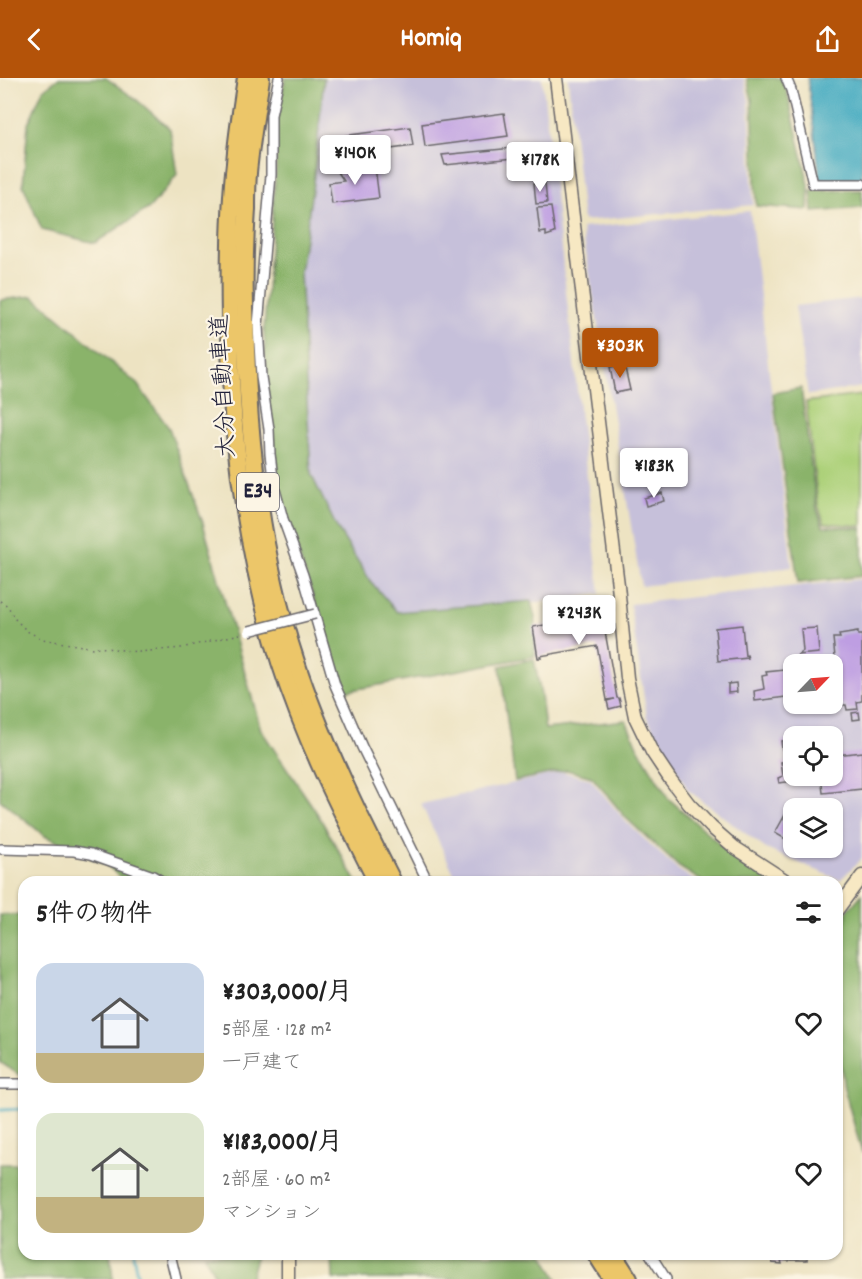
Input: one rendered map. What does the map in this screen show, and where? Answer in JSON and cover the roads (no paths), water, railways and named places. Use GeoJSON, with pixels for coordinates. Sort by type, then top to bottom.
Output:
{"type":"FeatureCollection","features":[{"type":"Feature","properties":{"kind":"highway","name":"大分自動車道"},"geometry":{"type":"LineString","coordinates":[[246,78],[234,164],[229,263],[230,352],[235,434],[247,520],[262,598],[280,663],[308,739],[373,876]]}},
{"type":"Feature","properties":{"kind":"highway","name":"大分自動車道"},"geometry":{"type":"LineString","coordinates":[[261,78],[249,164],[244,262],[245,352],[250,432],[261,518],[277,595],[296,661],[322,733],[369,837],[390,876]]}},
{"type":"Feature","properties":{"kind":"highway"},"geometry":{"type":"LineString","coordinates":[[600,1260],[612,1279]]}},
{"type":"Feature","properties":{"kind":"highway"},"geometry":{"type":"LineString","coordinates":[[617,1260],[629,1279]]}},
{"type":"Feature","properties":{"kind":"street"},"geometry":{"type":"LineString","coordinates":[[279,78],[271,115],[271,175],[258,326],[261,377],[274,486],[315,614],[334,685],[425,876]]}},
{"type":"Feature","properties":{"kind":"street"},"geometry":{"type":"LineString","coordinates":[[556,78],[618,585],[627,678],[635,717],[652,752],[689,804],[734,847],[779,876]]}},
{"type":"Feature","properties":{"kind":"street"},"geometry":{"type":"LineString","coordinates":[[786,78],[791,90],[813,184],[862,184]]}},
{"type":"Feature","properties":{"kind":"street"},"geometry":{"type":"LineString","coordinates":[[249,631],[315,614]]}},
{"type":"Feature","properties":{"kind":"street"},"geometry":{"type":"LineString","coordinates":[[0,849],[82,852],[153,876]]}},
{"type":"Feature","properties":{"kind":"street"},"geometry":{"type":"LineString","coordinates":[[843,902],[862,876]]}},
{"type":"Feature","properties":{"kind":"street"},"geometry":{"type":"LineString","coordinates":[[0,1084],[18,1084]]}},
{"type":"Feature","properties":{"kind":"street"},"geometry":{"type":"LineString","coordinates":[[171,1260],[176,1279]]}},
{"type":"Feature","properties":{"kind":"street"},"geometry":{"type":"LineString","coordinates":[[288,1260],[288,1277]]}},
{"type":"Feature","properties":{"kind":"street"},"geometry":{"type":"LineString","coordinates":[[654,1260],[666,1279]]}},
{"type":"Feature","properties":{"kind":"water"},"geometry":{"type":"Polygon","coordinates":[[[807,78],[862,78],[862,179],[820,180],[807,78]]]}},
{"type":"Feature","properties":{"kind":"waterway"},"geometry":{"type":"LineString","coordinates":[[0,1110],[18,1109]]}},
{"type":"Feature","properties":{"kind":"waterway"},"geometry":{"type":"LineString","coordinates":[[134,1260],[138,1279]]}}]}
